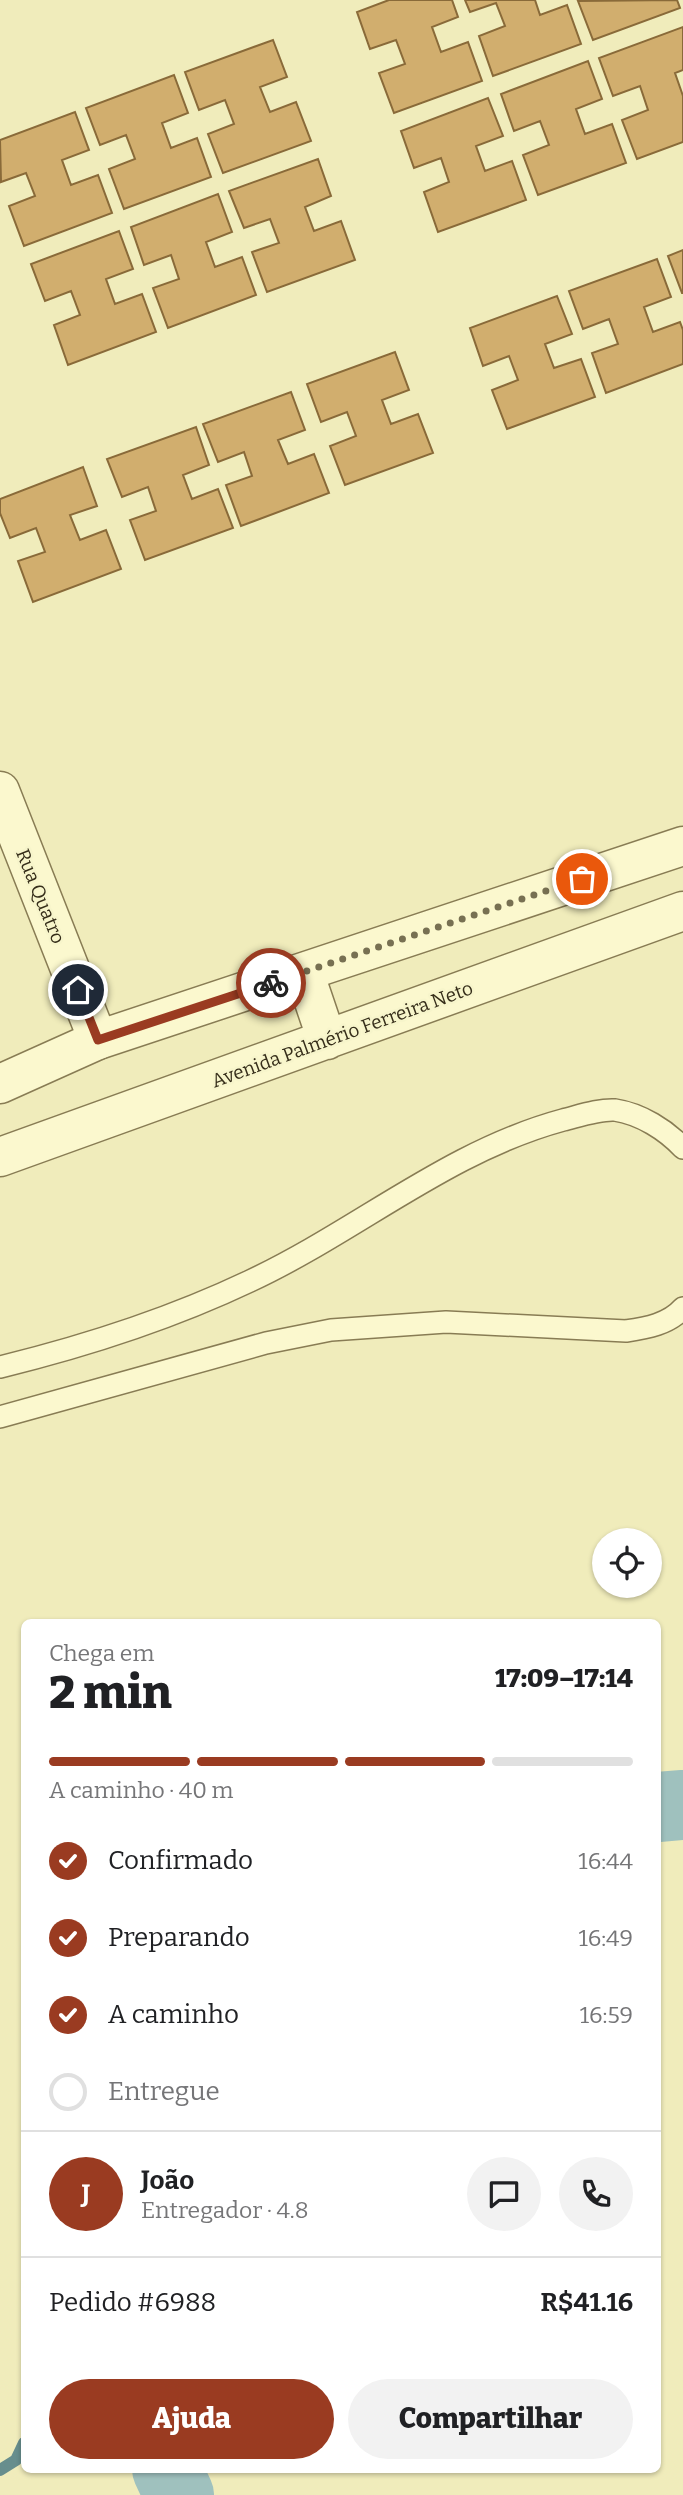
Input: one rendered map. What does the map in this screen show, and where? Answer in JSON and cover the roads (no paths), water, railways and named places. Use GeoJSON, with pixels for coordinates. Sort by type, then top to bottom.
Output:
{"type":"FeatureCollection","features":[{"type":"Feature","properties":{"kind":"street","name":"Rua Quatro"},"geometry":{"type":"LineString","coordinates":[[0,791],[98,1040]]}},
{"type":"Feature","properties":{"kind":"street"},"geometry":{"type":"LineString","coordinates":[[0,1084],[98,1040],[683,846]]}},
{"type":"Feature","properties":{"kind":"street","name":"Avenida Palmério Ferreira Neto"},"geometry":{"type":"LineString","coordinates":[[0,1157],[683,911]]}},
{"type":"Feature","properties":{"kind":"street"},"geometry":{"type":"LineString","coordinates":[[304,972],[327,1040]]}},
{"type":"Feature","properties":{"kind":"lane"},"geometry":{"type":"LineString","coordinates":[[0,1367],[121,1333],[250,1281],[328,1241],[443,1169],[486,1146],[532,1128],[579,1115],[613,1110],[635,1115],[656,1126],[683,1148]]}},
{"type":"Feature","properties":{"kind":"lane"},"geometry":{"type":"LineString","coordinates":[[0,1417],[266,1343],[331,1330],[446,1322],[626,1331],[649,1328],[675,1317],[683,1308]]}},
{"type":"Feature","properties":{"kind":"waterway"},"geometry":{"type":"LineString","coordinates":[[661,1807],[683,1805]]}},
{"type":"Feature","properties":{"kind":"waterway"},"geometry":{"type":"LineString","coordinates":[[0,2470],[16,2460],[21,2449]]}},
{"type":"Feature","properties":{"kind":"waterway"},"geometry":{"type":"LineString","coordinates":[[169,2473],[179,2495]]}}]}
